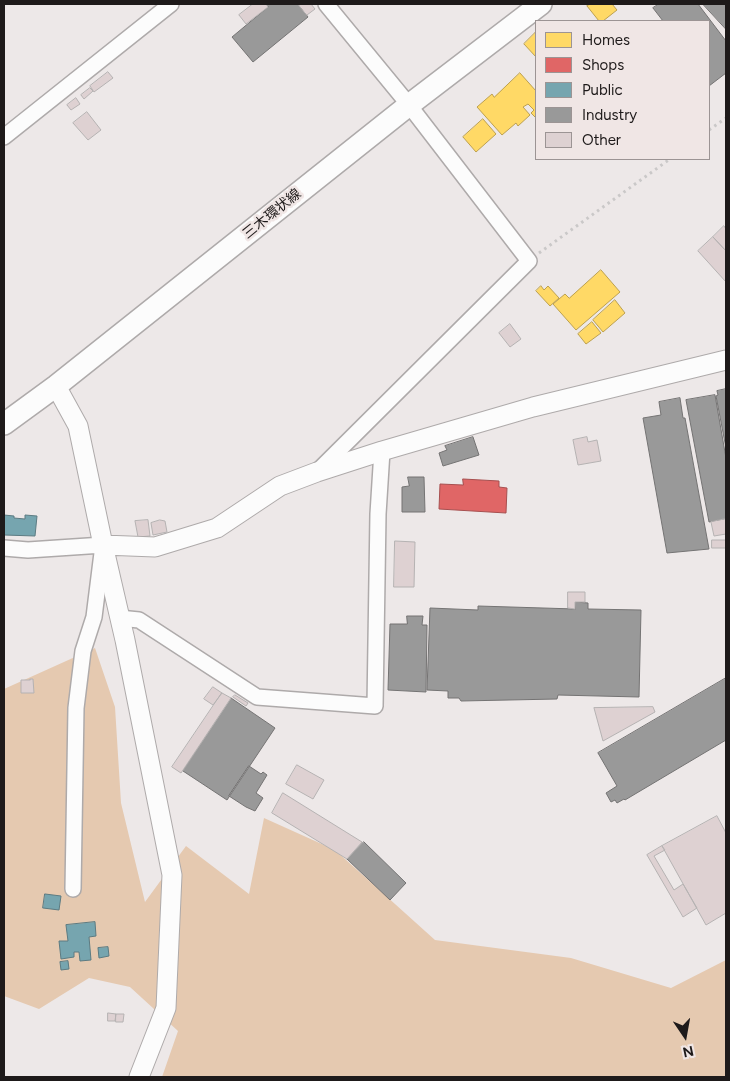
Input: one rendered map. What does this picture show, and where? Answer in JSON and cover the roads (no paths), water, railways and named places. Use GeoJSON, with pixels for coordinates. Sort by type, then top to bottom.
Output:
{"type":"FeatureCollection","features":[{"type":"Feature","properties":{"kind":"main road","name":"三木環状線"},"geometry":{"type":"LineString","coordinates":[[4,424],[56,386],[409,105],[541,4]]}},
{"type":"Feature","properties":{"kind":"street"},"geometry":{"type":"LineString","coordinates":[[4,137],[171,4]]}},
{"type":"Feature","properties":{"kind":"street"},"geometry":{"type":"LineString","coordinates":[[317,472],[529,261],[409,105],[326,4]]}},
{"type":"Feature","properties":{"kind":"street"},"geometry":{"type":"LineString","coordinates":[[4,548],[28,550],[102,544],[155,547],[218,528],[280,486],[317,472],[533,407],[726,360]]}},
{"type":"Feature","properties":{"kind":"street"},"geometry":{"type":"LineString","coordinates":[[56,386],[78,426],[172,875],[166,1008],[139,1077]]}},
{"type":"Feature","properties":{"kind":"street"},"geometry":{"type":"LineString","coordinates":[[119,618],[139,620],[257,696],[374,706],[378,514],[382,451]]}},
{"type":"Feature","properties":{"kind":"street"},"geometry":{"type":"LineString","coordinates":[[73,889],[76,708],[83,651],[94,617],[102,544]]}}]}
